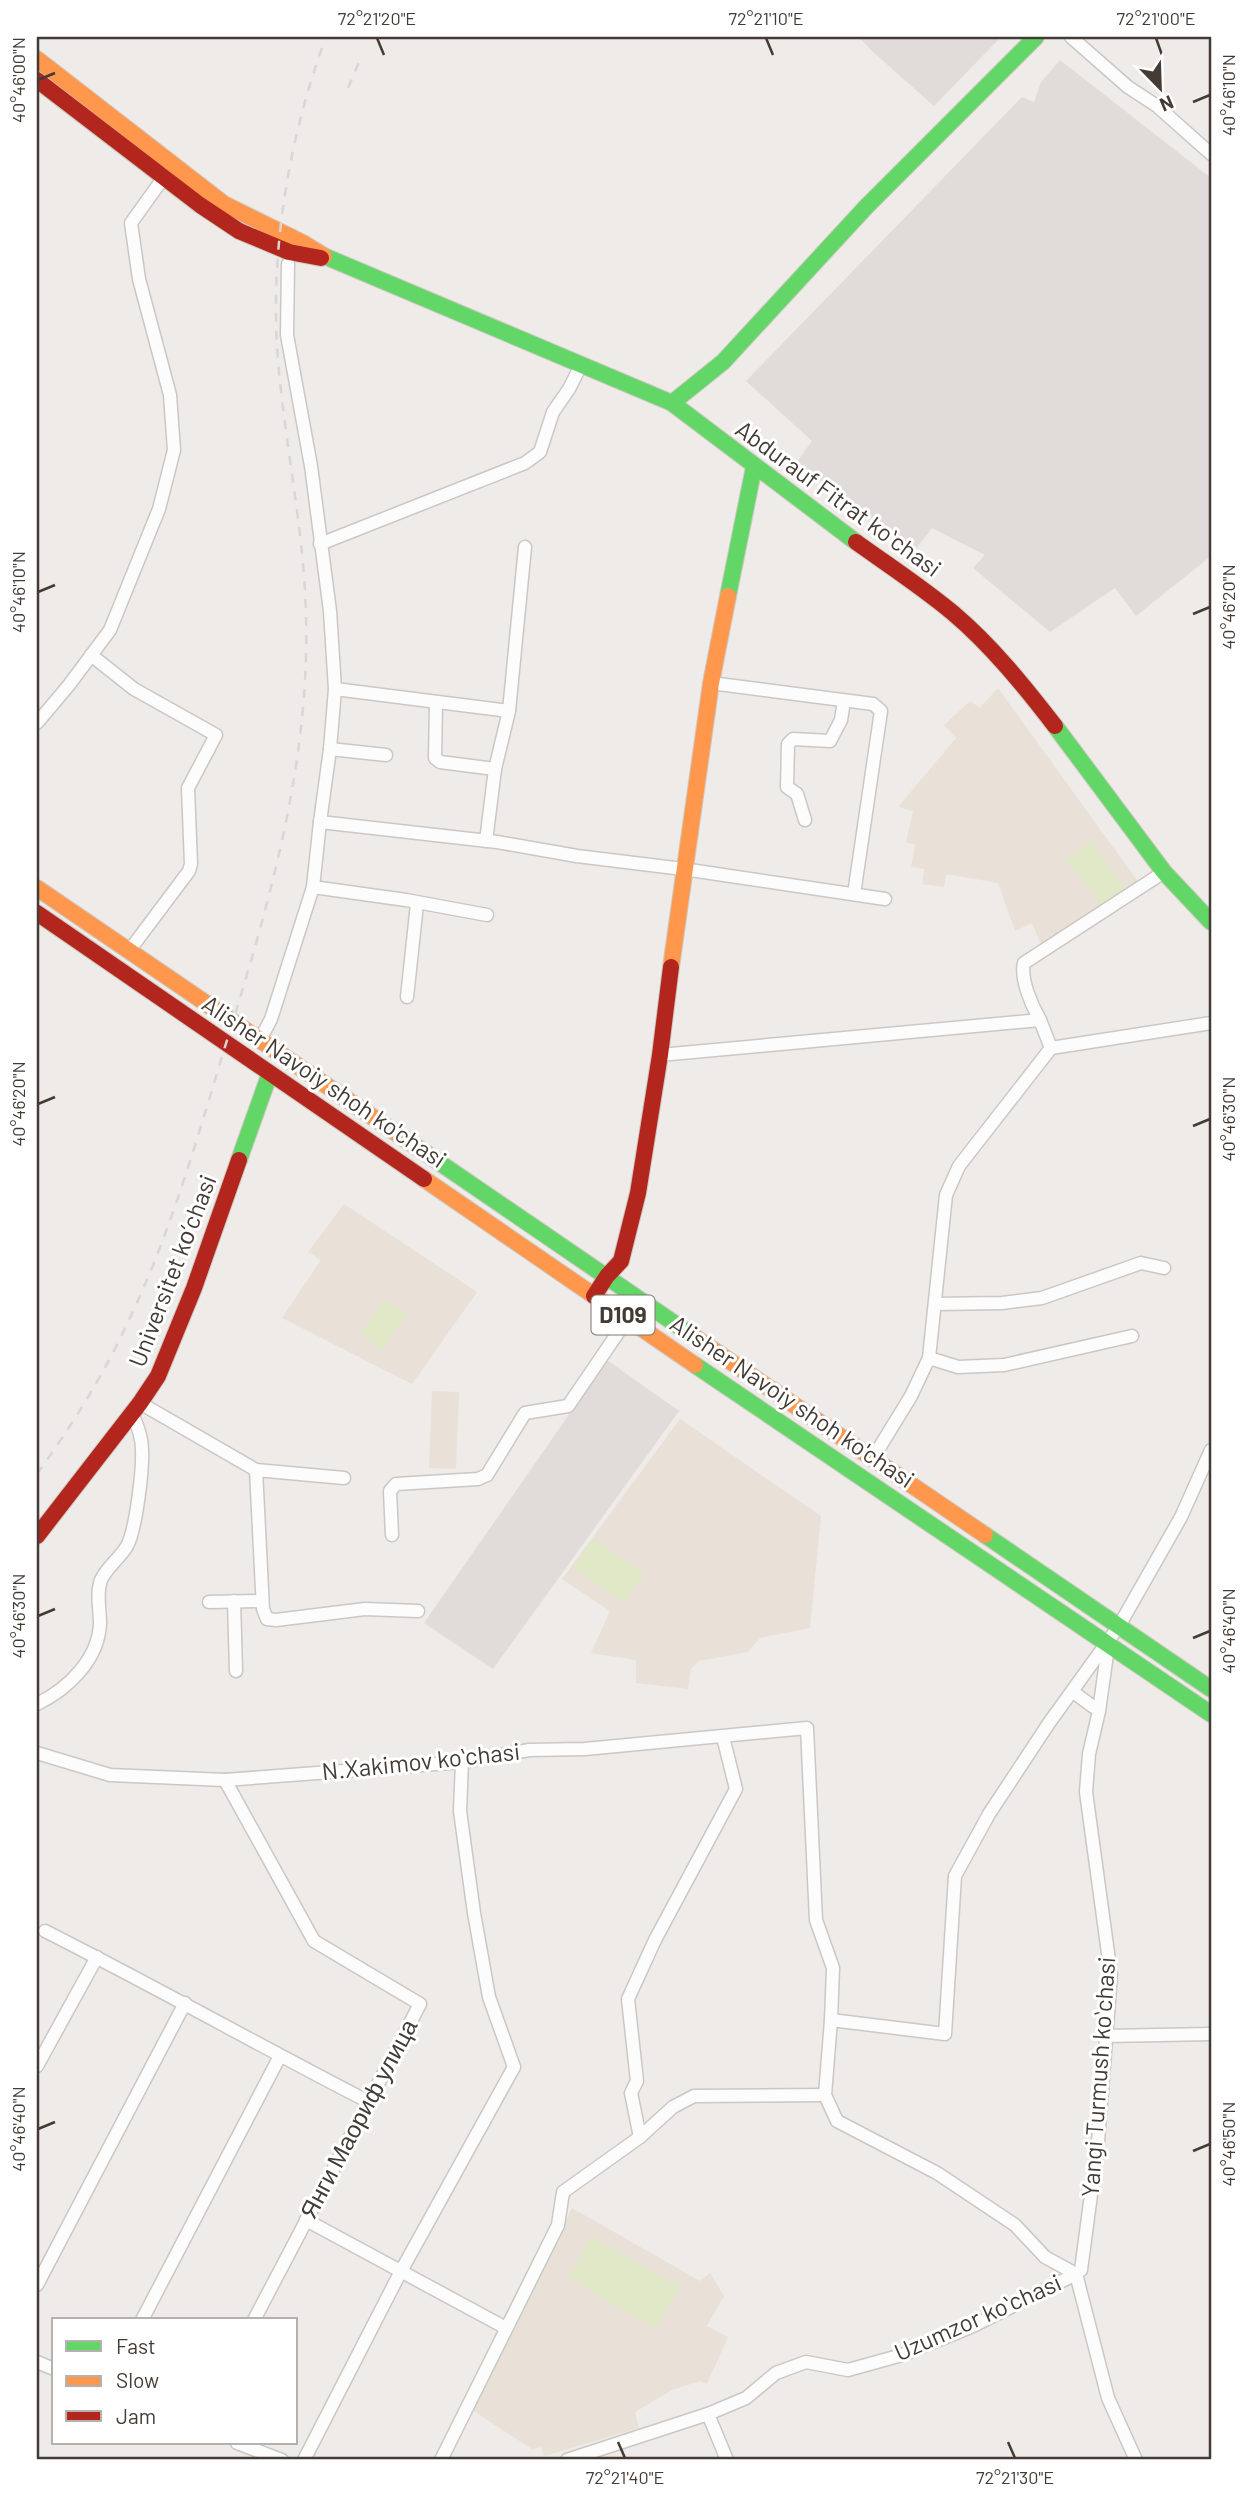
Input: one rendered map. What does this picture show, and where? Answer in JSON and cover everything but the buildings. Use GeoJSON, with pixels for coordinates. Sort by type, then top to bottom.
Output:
{"type":"FeatureCollection","features":[{"type":"Feature","properties":{"kind":"main road"},"geometry":{"type":"LineString","coordinates":[[672,403],[723,362],[866,207],[1036,37]]}},
{"type":"Feature","properties":{"kind":"main road","name":"Abdurauf Fitrat koʻchasi"},"geometry":{"type":"LineString","coordinates":[[37,59],[169,170]]}},
{"type":"Feature","properties":{"kind":"main road","name":"Abdurauf Fitrat koʻchasi"},"geometry":{"type":"LineString","coordinates":[[37,80],[223,204],[303,243],[328,259],[672,403],[754,467],[953,613],[983,640],[1026,688],[1164,872],[1211,922]]}},
{"type":"Feature","properties":{"kind":"main road"},"geometry":{"type":"LineString","coordinates":[[594,1296],[621,1261],[638,1194],[660,1055],[683,869],[711,683],[754,467]]}},
{"type":"Feature","properties":{"kind":"main road","name":"Alisher Navoiy shoh ko'chasi"},"geometry":{"type":"LineString","coordinates":[[37,888],[1211,1689]]}},
{"type":"Feature","properties":{"kind":"main road","name":"Alisher Navoiy shoh ko'chasi"},"geometry":{"type":"LineString","coordinates":[[37,913],[594,1296],[1211,1714]]}},
{"type":"Feature","properties":{"kind":"main road","name":"Universitet kо‘chasi"},"geometry":{"type":"LineString","coordinates":[[37,1536],[136,1409],[158,1376],[194,1288],[270,1073]]}},
{"type":"Feature","properties":{"kind":"main road"},"geometry":{"type":"LineString","coordinates":[[477,1215],[490,1197]]}},
{"type":"Feature","properties":{"kind":"main road"},"geometry":{"type":"LineString","coordinates":[[795,1431],[807,1413]]}},
{"type":"Feature","properties":{"kind":"main road"},"geometry":{"type":"LineString","coordinates":[[979,1558],[992,1539]]}},
{"type":"Feature","properties":{"kind":"main road"},"geometry":{"type":"LineString","coordinates":[[1006,1576],[1018,1557]]}},
{"type":"Feature","properties":{"kind":"street"},"geometry":{"type":"LineString","coordinates":[[1071,37],[1128,87],[1157,106],[1211,154]]}},
{"type":"Feature","properties":{"kind":"street"},"geometry":{"type":"LineString","coordinates":[[37,723],[110,630],[159,509],[174,450],[170,396],[139,279],[131,223],[169,170]]}},
{"type":"Feature","properties":{"kind":"street"},"geometry":{"type":"LineString","coordinates":[[260,1040],[271,1018],[313,887],[335,689],[330,611],[311,466],[287,335],[288,264]]}},
{"type":"Feature","properties":{"kind":"street"},"geometry":{"type":"LineString","coordinates":[[320,544],[525,463],[540,452],[553,412],[581,365]]}},
{"type":"Feature","properties":{"kind":"street"},"geometry":{"type":"LineString","coordinates":[[486,841],[495,769],[509,711],[525,547]]}},
{"type":"Feature","properties":{"kind":"street"},"geometry":{"type":"LineString","coordinates":[[92,655],[134,689],[216,735],[188,788],[189,871],[130,951]]}},
{"type":"Feature","properties":{"kind":"street"},"geometry":{"type":"LineString","coordinates":[[711,683],[873,704],[881,711],[854,894]]}},
{"type":"Feature","properties":{"kind":"street"},"geometry":{"type":"LineString","coordinates":[[335,689],[509,711]]}},
{"type":"Feature","properties":{"kind":"street"},"geometry":{"type":"LineString","coordinates":[[805,820],[797,794],[787,787],[788,744],[793,739],[830,741],[841,720],[844,701]]}},
{"type":"Feature","properties":{"kind":"street"},"geometry":{"type":"LineString","coordinates":[[436,702],[435,758],[495,769]]}},
{"type":"Feature","properties":{"kind":"street"},"geometry":{"type":"LineString","coordinates":[[330,749],[386,755]]}},
{"type":"Feature","properties":{"kind":"street"},"geometry":{"type":"LineString","coordinates":[[320,822],[486,841],[885,899]]}},
{"type":"Feature","properties":{"kind":"street"},"geometry":{"type":"LineString","coordinates":[[1051,1048],[1022,971],[1024,963],[1164,872]]}},
{"type":"Feature","properties":{"kind":"street"},"geometry":{"type":"LineString","coordinates":[[313,887],[487,915]]}},
{"type":"Feature","properties":{"kind":"street"},"geometry":{"type":"LineString","coordinates":[[407,997],[417,904]]}},
{"type":"Feature","properties":{"kind":"street"},"geometry":{"type":"LineString","coordinates":[[660,1055],[1040,1020]]}},
{"type":"Feature","properties":{"kind":"street"},"geometry":{"type":"LineString","coordinates":[[873,1458],[911,1395],[929,1357],[946,1195],[958,1166],[1051,1048],[1211,1023]]}},
{"type":"Feature","properties":{"kind":"street"},"geometry":{"type":"LineString","coordinates":[[935,1304],[1002,1303],[1042,1298],[1141,1263],[1164,1268]]}},
{"type":"Feature","properties":{"kind":"street"},"geometry":{"type":"LineString","coordinates":[[392,1535],[392,1486],[478,1479],[486,1475],[525,1413],[568,1406],[628,1318]]}},
{"type":"Feature","properties":{"kind":"street"},"geometry":{"type":"LineString","coordinates":[[929,1357],[958,1367],[1004,1365],[1132,1336]]}},
{"type":"Feature","properties":{"kind":"street"},"geometry":{"type":"LineString","coordinates":[[136,1409],[256,1470],[344,1478]]}},
{"type":"Feature","properties":{"kind":"street"},"geometry":{"type":"LineString","coordinates":[[37,1704],[60,1690],[81,1669],[97,1646],[100,1636],[101,1580],[128,1544],[135,1514],[142,1451],[136,1409]]}},
{"type":"Feature","properties":{"kind":"street"},"geometry":{"type":"LineString","coordinates":[[1076,2274],[1045,2257],[1015,2225],[937,2173],[837,2121],[825,2095],[831,2020],[945,2034],[955,1876],[989,1814],[1049,1723],[1119,1626],[1181,1517],[1211,1450]]}},
{"type":"Feature","properties":{"kind":"street"},"geometry":{"type":"LineString","coordinates":[[256,1470],[262,1601],[267,1619],[365,1609],[418,1611]]}},
{"type":"Feature","properties":{"kind":"street"},"geometry":{"type":"LineString","coordinates":[[233,1601],[236,1671]]}},
{"type":"Feature","properties":{"kind":"street"},"geometry":{"type":"LineString","coordinates":[[209,1602],[262,1601]]}},
{"type":"Feature","properties":{"kind":"street","name":"Yangi Turmush koʻchasi"},"geometry":{"type":"LineString","coordinates":[[1108,1643],[1099,1711],[1088,1754],[1086,1793],[1111,1975],[1098,2142],[1081,2270],[1076,2274],[1108,2398],[1136,2460]]}},
{"type":"Feature","properties":{"kind":"street"},"geometry":{"type":"LineString","coordinates":[[1073,1692],[1099,1711]]}},
{"type":"Feature","properties":{"kind":"street","name":"N.Xakimov koʻchasi"},"geometry":{"type":"LineString","coordinates":[[37,1753],[110,1775],[225,1780],[461,1762],[529,1750],[585,1749],[807,1728],[816,1920],[833,1968],[831,2020]]}},
{"type":"Feature","properties":{"kind":"street"},"geometry":{"type":"LineString","coordinates":[[640,2137],[631,2093],[637,2081],[628,1999],[736,1789],[723,1737]]}},
{"type":"Feature","properties":{"kind":"street"},"geometry":{"type":"LineString","coordinates":[[304,2460],[400,2273],[513,2067],[489,1997],[474,1913],[460,1811],[461,1762]]}},
{"type":"Feature","properties":{"kind":"street","name":"Янги Маориф улица"},"geometry":{"type":"LineString","coordinates":[[225,1780],[314,1941],[420,2004],[255,2318]]}},
{"type":"Feature","properties":{"kind":"street"},"geometry":{"type":"LineString","coordinates":[[45,1930],[369,2102]]}},
{"type":"Feature","properties":{"kind":"street"},"geometry":{"type":"LineString","coordinates":[[37,2066],[97,1957]]}},
{"type":"Feature","properties":{"kind":"street"},"geometry":{"type":"LineString","coordinates":[[37,2285],[185,2003]]}},
{"type":"Feature","properties":{"kind":"street"},"geometry":{"type":"LineString","coordinates":[[1106,2036],[1211,2034]]}},
{"type":"Feature","properties":{"kind":"street"},"geometry":{"type":"LineString","coordinates":[[143,2318],[280,2056]]}},
{"type":"Feature","properties":{"kind":"street"},"geometry":{"type":"LineString","coordinates":[[441,2460],[558,2225],[563,2192],[640,2137],[673,2107],[695,2096],[825,2095]]}},
{"type":"Feature","properties":{"kind":"street"},"geometry":{"type":"LineString","coordinates":[[306,2220],[506,2328]]}},
{"type":"Feature","properties":{"kind":"street","name":"Uzumzor koʻchasi"},"geometry":{"type":"LineString","coordinates":[[567,2460],[708,2414],[746,2398],[776,2373],[806,2362],[848,2370],[902,2355],[973,2326],[1076,2274]]}},
{"type":"Feature","properties":{"kind":"street"},"geometry":{"type":"LineString","coordinates":[[708,2414],[727,2460]]}},
{"type":"Feature","properties":{"kind":"street"},"geometry":{"type":"LineString","coordinates":[[240,2444],[282,2460]]}},
{"type":"Feature","properties":{"kind":"shaded area"},"geometry":{"type":"Polygon","coordinates":[[[859,37],[1001,37],[934,106],[859,37]]]}},
{"type":"Feature","properties":{"kind":"shaded area"},"geometry":{"type":"Polygon","coordinates":[[[1060,60],[1211,178],[1211,556],[1136,616],[1115,588],[1050,632],[973,568],[985,555],[932,528],[915,550],[796,463],[812,441],[746,381],[1022,97],[1034,102],[1041,82],[1060,60]]]}},
{"type":"Feature","properties":{"kind":"shaded area"},"geometry":{"type":"Polygon","coordinates":[[[998,688],[1139,883],[1042,947],[1032,923],[1015,931],[998,883],[946,874],[944,887],[922,884],[924,869],[911,867],[915,845],[906,842],[913,811],[898,807],[956,738],[944,725],[970,701],[980,708],[998,688]]]}},
{"type":"Feature","properties":{"kind":"shaded area"},"geometry":{"type":"Polygon","coordinates":[[[344,1204],[477,1292],[412,1384],[282,1318],[321,1260],[308,1252],[344,1204]]]}},
{"type":"Feature","properties":{"kind":"shaded area"},"geometry":{"type":"Polygon","coordinates":[[[607,1360],[679,1411],[493,1669],[424,1623],[607,1360]]]}},
{"type":"Feature","properties":{"kind":"shaded area"},"geometry":{"type":"Polygon","coordinates":[[[432,1391],[459,1392],[456,1469],[429,1468],[432,1391]]]}},
{"type":"Feature","properties":{"kind":"shaded area"},"geometry":{"type":"Polygon","coordinates":[[[680,1419],[821,1516],[810,1628],[760,1638],[748,1652],[699,1661],[691,1669],[688,1689],[636,1683],[636,1660],[591,1653],[610,1611],[562,1579],[680,1419]]]}},
{"type":"Feature","properties":{"kind":"shaded area"},"geometry":{"type":"Polygon","coordinates":[[[572,2208],[700,2281],[710,2273],[724,2296],[707,2326],[728,2337],[707,2384],[700,2381],[672,2390],[635,2412],[639,2428],[544,2456],[541,2447],[532,2449],[472,2410],[572,2208]]]}},
{"type":"Feature","properties":{"kind":"green space"},"geometry":{"type":"Polygon","coordinates":[[[1090,841],[1125,888],[1102,906],[1066,859],[1090,841]]]}},
{"type":"Feature","properties":{"kind":"green space"},"geometry":{"type":"Polygon","coordinates":[[[385,1299],[407,1314],[382,1349],[360,1334],[385,1299]]]}},
{"type":"Feature","properties":{"kind":"green space"},"geometry":{"type":"Polygon","coordinates":[[[593,1538],[644,1574],[624,1603],[573,1567],[593,1538]]]}},
{"type":"Feature","properties":{"kind":"green space"},"geometry":{"type":"Polygon","coordinates":[[[592,2237],[680,2287],[656,2329],[568,2278],[592,2237]]]}},
{"type":"Feature","properties":{"kind":"railway"},"geometry":{"type":"LineString","coordinates":[[37,1474],[107,1365],[156,1259],[192,1155],[240,997],[283,836],[301,727],[306,616],[301,548],[277,347],[277,268],[280,229],[293,150],[313,74],[326,37]]}},
{"type":"Feature","properties":{"kind":"railway"},"geometry":{"type":"LineString","coordinates":[[348,88],[362,55]]}},
{"type":"Feature","properties":{"kind":"traffic: fast"},"geometry":{"type":"LineString","coordinates":[[672,403],[723,362],[866,207],[1036,37]]}},
{"type":"Feature","properties":{"kind":"traffic: fast"},"geometry":{"type":"LineString","coordinates":[[324,256],[672,403],[856,542]]}},
{"type":"Feature","properties":{"kind":"traffic: fast"},"geometry":{"type":"LineString","coordinates":[[728,596],[754,467]]}},
{"type":"Feature","properties":{"kind":"traffic: fast"},"geometry":{"type":"LineString","coordinates":[[1055,726],[1164,872],[1211,922]]}},
{"type":"Feature","properties":{"kind":"traffic: fast"},"geometry":{"type":"LineString","coordinates":[[239,1160],[270,1073]]}},
{"type":"Feature","properties":{"kind":"traffic: fast"},"geometry":{"type":"LineString","coordinates":[[424,1152],[693,1336]]}},
{"type":"Feature","properties":{"kind":"traffic: fast"},"geometry":{"type":"LineString","coordinates":[[695,1365],[1211,1714]]}},
{"type":"Feature","properties":{"kind":"traffic: fast"},"geometry":{"type":"LineString","coordinates":[[985,1535],[1211,1689]]}},
{"type":"Feature","properties":{"kind":"traffic: slow"},"geometry":{"type":"LineString","coordinates":[[37,59],[224,204],[324,256]]}},
{"type":"Feature","properties":{"kind":"traffic: slow"},"geometry":{"type":"LineString","coordinates":[[671,967],[711,683],[728,596]]}},
{"type":"Feature","properties":{"kind":"traffic: slow"},"geometry":{"type":"LineString","coordinates":[[37,888],[424,1152]]}},
{"type":"Feature","properties":{"kind":"traffic: slow"},"geometry":{"type":"LineString","coordinates":[[424,1179],[695,1365]]}},
{"type":"Feature","properties":{"kind":"traffic: slow"},"geometry":{"type":"LineString","coordinates":[[693,1336],[985,1535]]}},
{"type":"Feature","properties":{"kind":"traffic: jam"},"geometry":{"type":"LineString","coordinates":[[37,80],[200,205],[239,231],[289,252],[321,258]]}},
{"type":"Feature","properties":{"kind":"traffic: jam"},"geometry":{"type":"LineString","coordinates":[[856,542],[953,613],[1007,667],[1055,726]]}},
{"type":"Feature","properties":{"kind":"traffic: jam"},"geometry":{"type":"LineString","coordinates":[[37,913],[424,1179]]}},
{"type":"Feature","properties":{"kind":"traffic: jam"},"geometry":{"type":"LineString","coordinates":[[594,1296],[621,1261],[638,1193],[671,967]]}},
{"type":"Feature","properties":{"kind":"traffic: jam"},"geometry":{"type":"LineString","coordinates":[[37,1536],[158,1376],[194,1288],[239,1160]]}}]}
